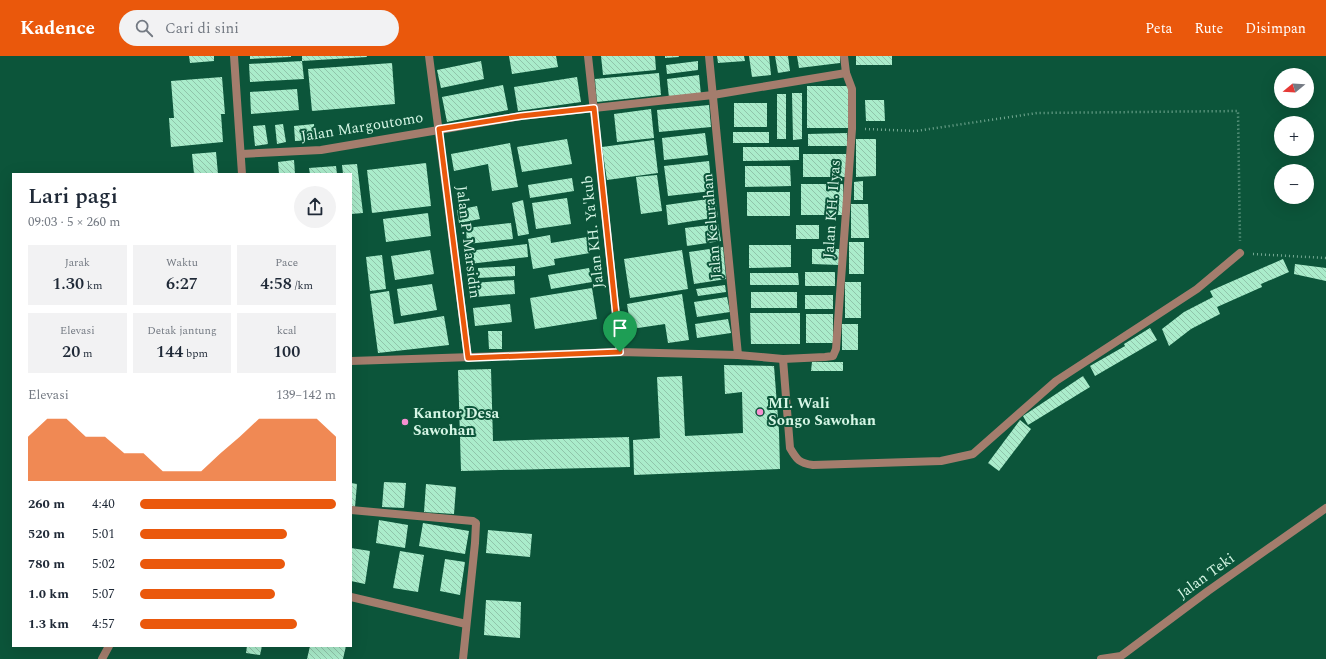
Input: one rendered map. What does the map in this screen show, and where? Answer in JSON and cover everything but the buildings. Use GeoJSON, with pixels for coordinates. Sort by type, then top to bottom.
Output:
{"type":"FeatureCollection","features":[{"type":"Feature","properties":{"kind":"street"},"geometry":{"type":"LineString","coordinates":[[234,56],[242,173]]}},
{"type":"Feature","properties":{"kind":"street","name":"Jalan P. Marsidin"},"geometry":{"type":"LineString","coordinates":[[429,56],[468,358]]}},
{"type":"Feature","properties":{"kind":"street","name":"Jalan KH. Ya'kub"},"geometry":{"type":"LineString","coordinates":[[588,56],[620,352]]}},
{"type":"Feature","properties":{"kind":"street","name":"Jalan Kelurahan"},"geometry":{"type":"LineString","coordinates":[[709,56],[738,355]]}},
{"type":"Feature","properties":{"kind":"street","name":"Jalan KH. Ilyas"},"geometry":{"type":"LineString","coordinates":[[783,360],[825,358],[833,356],[836,349],[852,129],[852,89],[846,73],[844,56]]}},
{"type":"Feature","properties":{"kind":"street"},"geometry":{"type":"LineString","coordinates":[[439,129],[521,116],[713,95],[846,73]]}},
{"type":"Feature","properties":{"kind":"street","name":"Jalan Margoutomo"},"geometry":{"type":"LineString","coordinates":[[241,154],[321,150],[439,129]]}},
{"type":"Feature","properties":{"kind":"street"},"geometry":{"type":"LineString","coordinates":[[352,361],[620,352],[738,355],[783,360],[790,448],[797,460],[804,464],[940,461],[973,454],[1056,381],[1197,289],[1240,253]]}},
{"type":"Feature","properties":{"kind":"street","name":"Jalan Teki"},"geometry":{"type":"LineString","coordinates":[[1101,659],[1121,656],[1208,591],[1326,508]]}},
{"type":"Feature","properties":{"kind":"street"},"geometry":{"type":"LineString","coordinates":[[352,510],[473,520],[476,523],[476,543],[463,659]]}},
{"type":"Feature","properties":{"kind":"street"},"geometry":{"type":"LineString","coordinates":[[352,597],[466,624]]}},
{"type":"Feature","properties":{"kind":"street"},"geometry":{"type":"LineString","coordinates":[[102,659],[108,647]]}},
{"type":"Feature","properties":{"kind":"path"},"geometry":{"type":"LineString","coordinates":[[852,129],[916,131],[1037,114],[1238,111],[1240,253],[1326,258]]}},
{"type":"Feature","properties":{"kind":"place","name":"MI. Wali Songo Sawohan"},"geometry":{"type":"Point","coordinates":[760,412]}},
{"type":"Feature","properties":{"kind":"place","name":"Kantor Desa Sawohan"},"geometry":{"type":"Point","coordinates":[405,422]}},
{"type":"Feature","properties":{"kind":"route"},"geometry":{"type":"LineString","coordinates":[[594,108],[620,352],[468,358],[439,129],[521,116],[594,108]]}}]}
